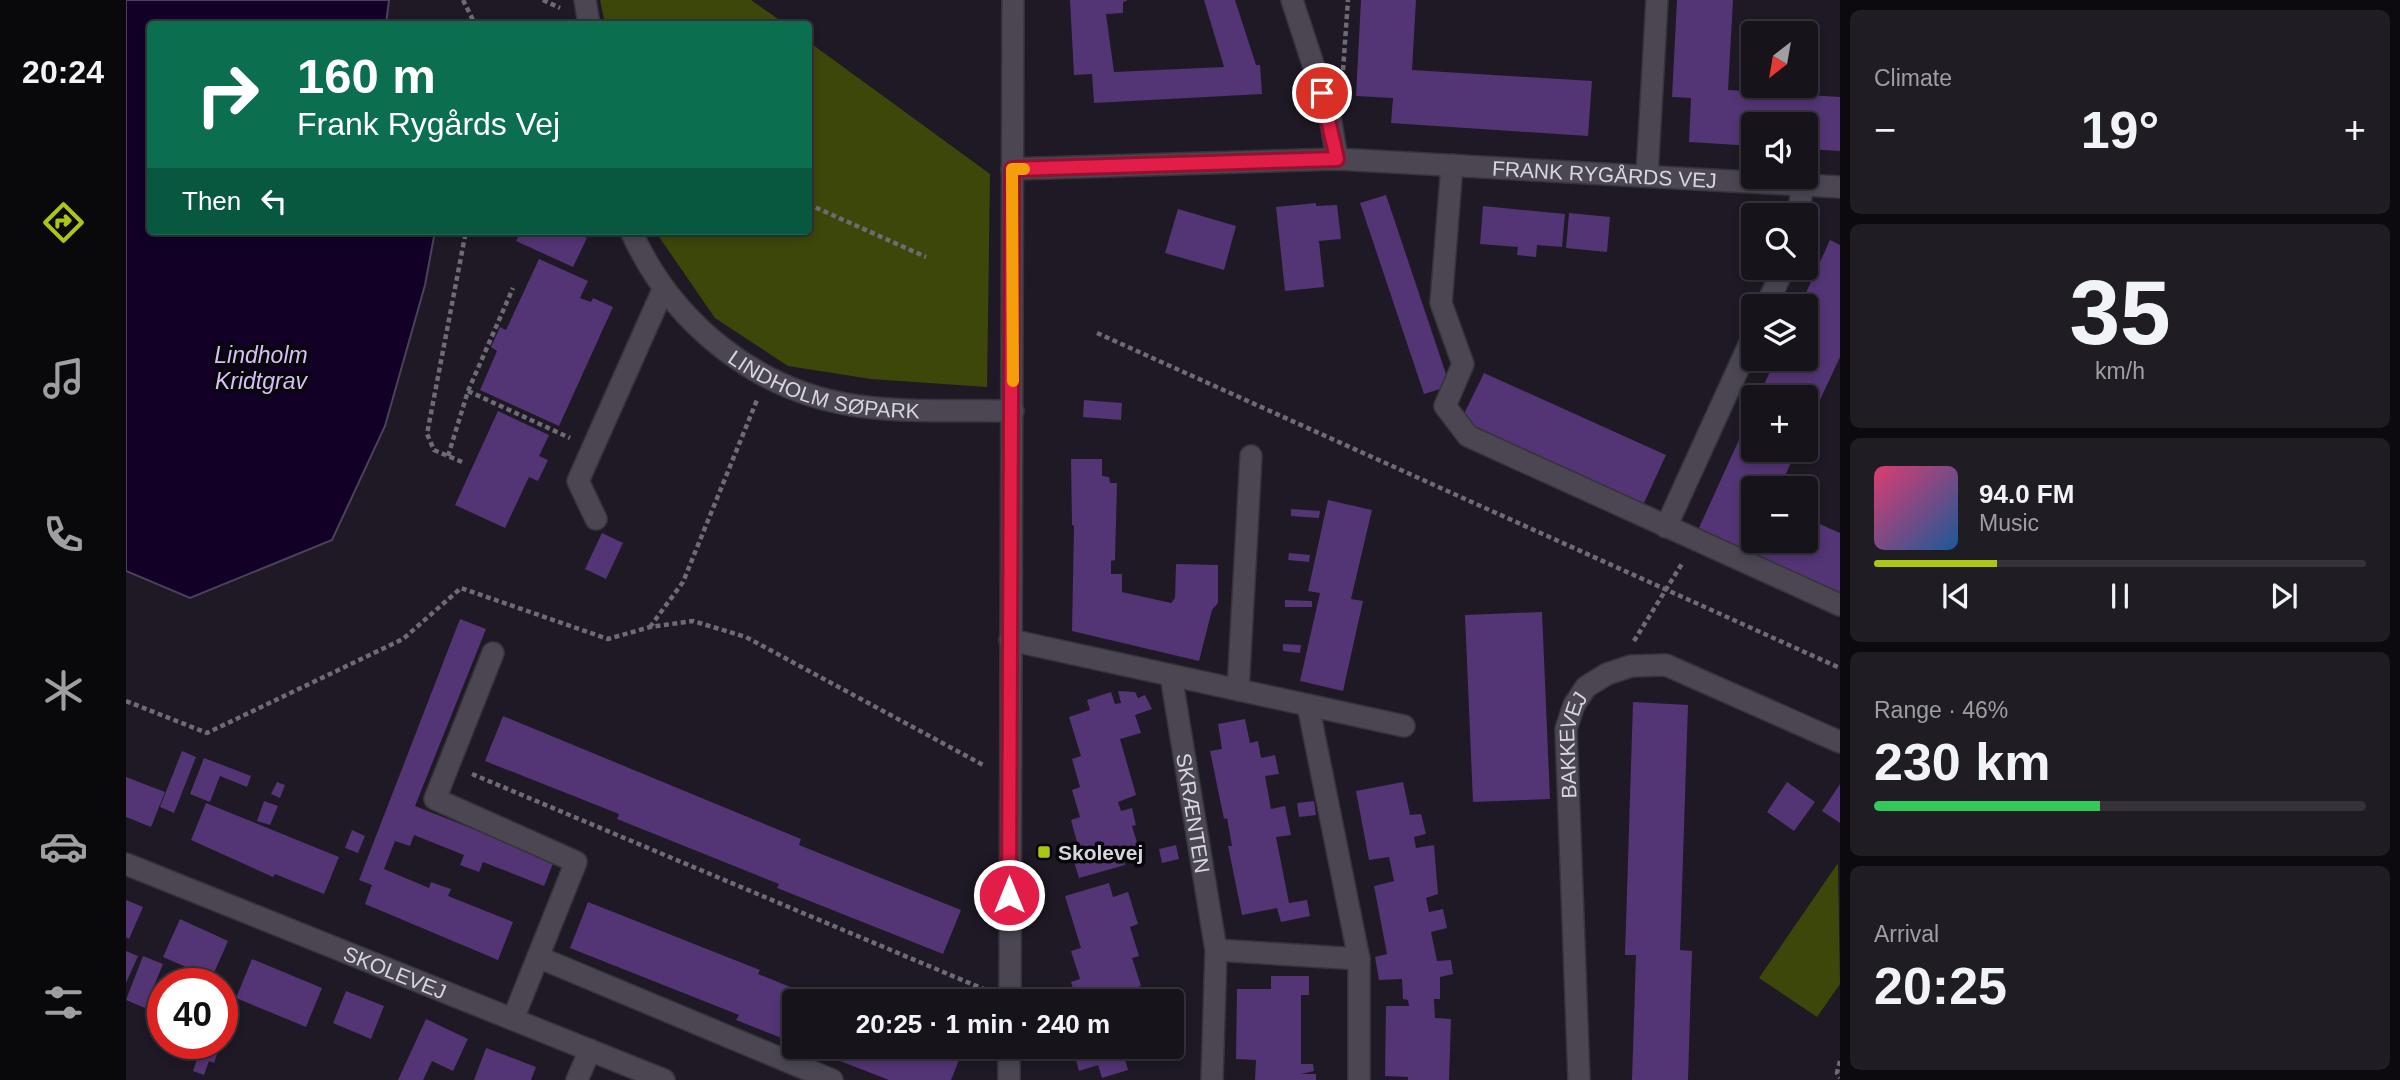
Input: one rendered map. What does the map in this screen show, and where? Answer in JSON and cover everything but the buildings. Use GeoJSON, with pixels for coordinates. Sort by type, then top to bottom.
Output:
{"type":"FeatureCollection","features":[{"type":"Feature","properties":{"kind":"street"},"geometry":{"type":"LineString","coordinates":[[585,0],[588,21]]}},
{"type":"Feature","properties":{"kind":"street"},"geometry":{"type":"LineString","coordinates":[[1010,989],[1013,0]]}},
{"type":"Feature","properties":{"kind":"street"},"geometry":{"type":"LineString","coordinates":[[1292,0],[1330,116],[1337,159]]}},
{"type":"Feature","properties":{"kind":"street"},"geometry":{"type":"LineString","coordinates":[[1647,175],[1657,0]]}},
{"type":"Feature","properties":{"kind":"street","name":"FRANK RYGÅRDS VEJ"},"geometry":{"type":"LineString","coordinates":[[1012,169],[1337,159],[1741,180]]}},
{"type":"Feature","properties":{"kind":"street"},"geometry":{"type":"LineString","coordinates":[[1452,165],[1441,303],[1463,364],[1445,406],[1468,436],[1840,605]]}},
{"type":"Feature","properties":{"kind":"street","name":"FRANK RYGÅRDS VEJ"},"geometry":{"type":"LineString","coordinates":[[1818,185],[1840,187]]}},
{"type":"Feature","properties":{"kind":"street","name":"LINDHOLM SØPARK"},"geometry":{"type":"LineString","coordinates":[[633,235],[663,290],[692,323],[734,358],[767,377],[812,395],[859,406],[1013,411]]}},
{"type":"Feature","properties":{"kind":"street"},"geometry":{"type":"LineString","coordinates":[[596,519],[578,481],[663,290]]}},
{"type":"Feature","properties":{"kind":"street"},"geometry":{"type":"LineString","coordinates":[[1667,527],[1741,363]]}},
{"type":"Feature","properties":{"kind":"street"},"geometry":{"type":"LineString","coordinates":[[1238,690],[1251,456]]}},
{"type":"Feature","properties":{"kind":"street"},"geometry":{"type":"LineString","coordinates":[[1010,640],[1404,726]]}},
{"type":"Feature","properties":{"kind":"street"},"geometry":{"type":"LineString","coordinates":[[493,653],[435,799],[576,862],[513,1019]]}},
{"type":"Feature","properties":{"kind":"street","name":"BAKKEVEJ"},"geometry":{"type":"LineString","coordinates":[[1579,1080],[1566,729],[1574,705],[1586,687],[1607,674],[1631,666],[1666,666],[1840,742]]}},
{"type":"Feature","properties":{"kind":"street","name":"SKRÆNTEN"},"geometry":{"type":"LineString","coordinates":[[1171,675],[1216,950],[1212,1080]]}},
{"type":"Feature","properties":{"kind":"street"},"geometry":{"type":"LineString","coordinates":[[1308,705],[1359,959],[1359,1080]]}},
{"type":"Feature","properties":{"kind":"street","name":"SKOLEVEJ"},"geometry":{"type":"LineString","coordinates":[[126,864],[664,1080]]}},
{"type":"Feature","properties":{"kind":"street"},"geometry":{"type":"LineString","coordinates":[[1216,950],[1359,959]]}},
{"type":"Feature","properties":{"kind":"street"},"geometry":{"type":"LineString","coordinates":[[538,957],[832,1080]]}},
{"type":"Feature","properties":{"kind":"street"},"geometry":{"type":"LineString","coordinates":[[578,1080],[590,1050]]}},
{"type":"Feature","properties":{"kind":"street"},"geometry":{"type":"LineString","coordinates":[[1009,1059],[1009,1080]]}},
{"type":"Feature","properties":{"kind":"path"},"geometry":{"type":"LineString","coordinates":[[463,0],[474,21]]}},
{"type":"Feature","properties":{"kind":"path"},"geometry":{"type":"LineString","coordinates":[[1330,116],[1342,98],[1348,0]]}},
{"type":"Feature","properties":{"kind":"path"},"geometry":{"type":"LineString","coordinates":[[812,206],[926,257]]}},
{"type":"Feature","properties":{"kind":"path"},"geometry":{"type":"LineString","coordinates":[[462,462],[434,450],[427,434],[465,235]]}},
{"type":"Feature","properties":{"kind":"path"},"geometry":{"type":"LineString","coordinates":[[448,456],[468,391],[513,288]]}},
{"type":"Feature","properties":{"kind":"path"},"geometry":{"type":"LineString","coordinates":[[1097,333],[1840,667]]}},
{"type":"Feature","properties":{"kind":"path"},"geometry":{"type":"LineString","coordinates":[[650,627],[683,582],[767,377]]}},
{"type":"Feature","properties":{"kind":"path"},"geometry":{"type":"LineString","coordinates":[[468,391],[593,449]]}},
{"type":"Feature","properties":{"kind":"path"},"geometry":{"type":"LineString","coordinates":[[1631,666],[1632,645],[1697,541]]}},
{"type":"Feature","properties":{"kind":"path"},"geometry":{"type":"LineString","coordinates":[[126,701],[207,733],[403,639],[461,588],[608,639],[650,627],[692,621],[746,637],[1010,779]]}},
{"type":"Feature","properties":{"kind":"path"},"geometry":{"type":"LineString","coordinates":[[448,764],[978,989]]}},
{"type":"Feature","properties":{"kind":"path"},"geometry":{"type":"LineString","coordinates":[[1840,1061],[1837,1073],[1840,1078]]}},
{"type":"Feature","properties":{"kind":"green space"},"geometry":{"type":"Polygon","coordinates":[[[600,0],[751,0],[781,21],[604,21],[600,0]]]}},
{"type":"Feature","properties":{"kind":"green space"},"geometry":{"type":"Polygon","coordinates":[[[812,44],[990,174],[987,387],[871,379],[788,366],[715,318],[658,235],[812,235],[812,44]]]}},
{"type":"Feature","properties":{"kind":"green space"},"geometry":{"type":"Polygon","coordinates":[[[1838,863],[1840,984],[1817,1017],[1759,978],[1838,863]]]}},
{"type":"Feature","properties":{"kind":"water","name":"Lindholm Kridtgrav"},"geometry":{"type":"Polygon","coordinates":[[[126,0],[389,0],[386,21],[147,21],[147,235],[434,235],[425,285],[385,426],[332,540],[190,598],[126,571],[126,0]]]}},
{"type":"Feature","properties":{"kind":"slow traffic"},"geometry":{"type":"LineString","coordinates":[[1013,381],[1012,169],[1024,169]]}},
{"type":"Feature","properties":{"kind":"place","name":"Skolevej"},"geometry":{"type":"Point","coordinates":[1044,852]}},
{"type":"Feature","properties":{"kind":"route"},"geometry":{"type":"LineString","coordinates":[[1009,895],[1012,169],[1337,159],[1330,116],[1322,93]]}}]}
